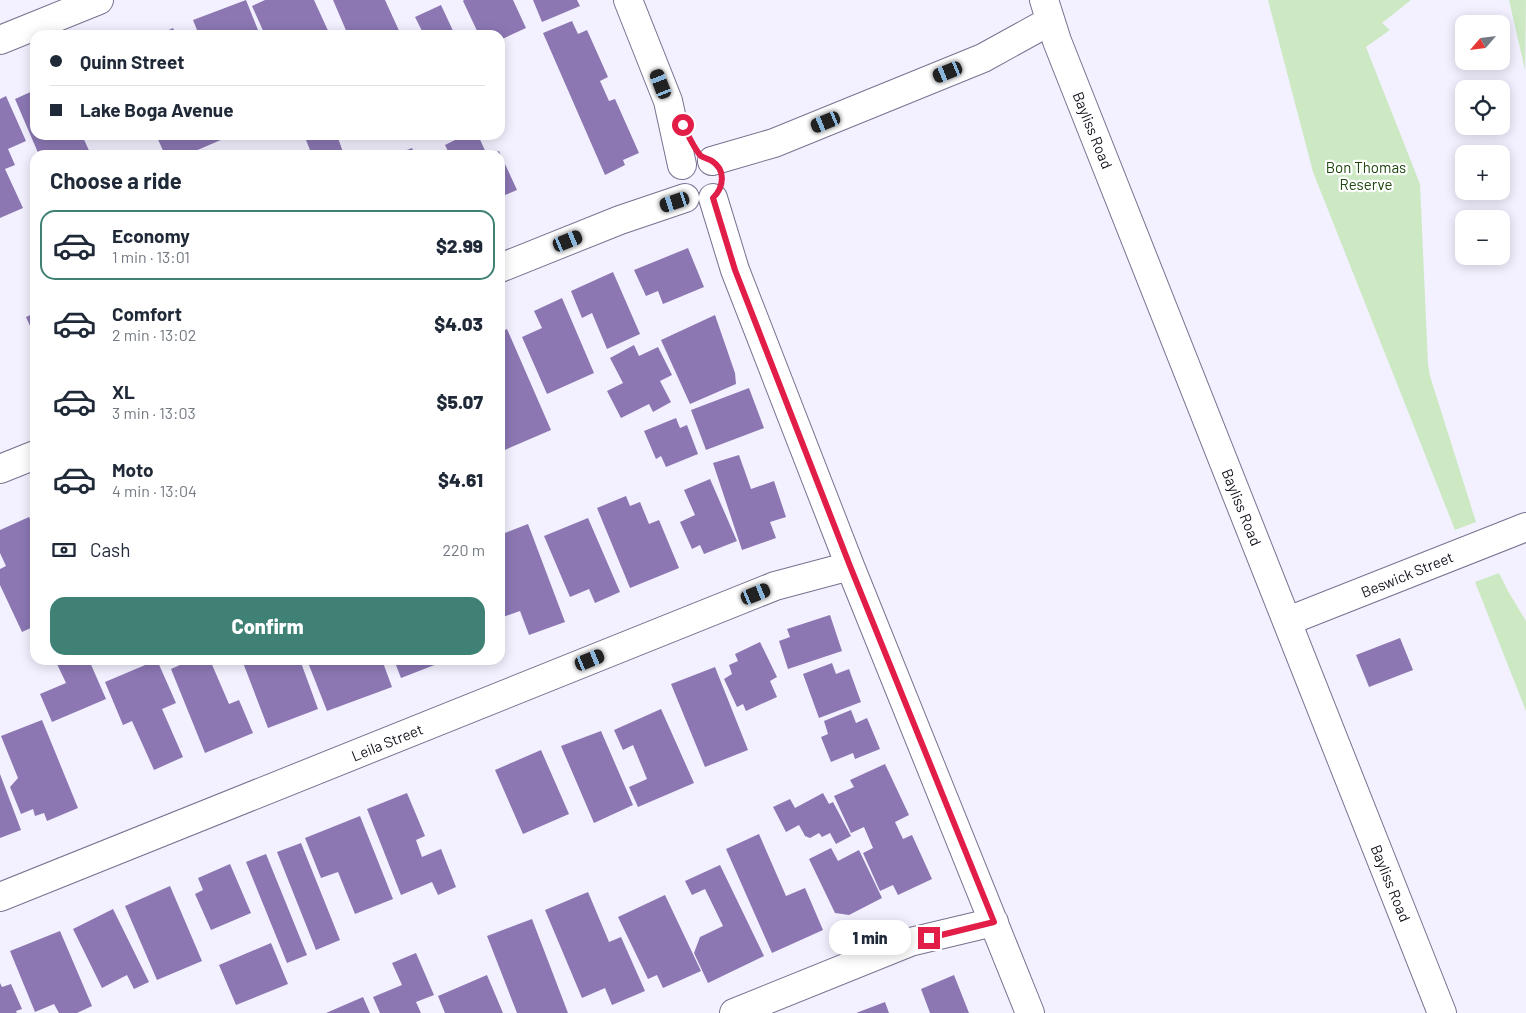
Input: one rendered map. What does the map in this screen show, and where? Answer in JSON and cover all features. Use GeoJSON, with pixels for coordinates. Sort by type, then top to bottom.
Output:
{"type":"FeatureCollection","features":[{"type":"Feature","properties":{"kind":"street"},"geometry":{"type":"LineString","coordinates":[[0,40],[100,0]]}},
{"type":"Feature","properties":{"kind":"street"},"geometry":{"type":"LineString","coordinates":[[628,0],[846,557],[1030,1013]]}},
{"type":"Feature","properties":{"kind":"street"},"geometry":{"type":"LineString","coordinates":[[505,266],[620,220],[774,143],[983,58],[1029,49],[1050,21]]}},
{"type":"Feature","properties":{"kind":"street","name":"Bayliss Road"},"geometry":{"type":"LineString","coordinates":[[1050,21],[1442,1013]]}},
{"type":"Feature","properties":{"kind":"street"},"geometry":{"type":"LineString","coordinates":[[0,469],[30,457]]}},
{"type":"Feature","properties":{"kind":"street","name":"Beswick Street"},"geometry":{"type":"LineString","coordinates":[[1288,621],[1526,527]]}},
{"type":"Feature","properties":{"kind":"street","name":"Leila Street"},"geometry":{"type":"LineString","coordinates":[[0,897],[846,557]]}},
{"type":"Feature","properties":{"kind":"street"},"geometry":{"type":"LineString","coordinates":[[734,1013],[989,910]]}},
{"type":"Feature","properties":{"kind":"green space","name":"Bon Thomas Reserve"},"geometry":{"type":"Polygon","coordinates":[[[1268,0],[1411,0],[1382,23],[1390,30],[1366,47],[1420,184],[1428,364],[1430,376],[1476,522],[1455,530],[1313,172],[1268,0]]]}},
{"type":"Feature","properties":{"kind":"green space"},"geometry":{"type":"Polygon","coordinates":[[[1509,0],[1526,0],[1525,70],[1509,0]]]}},
{"type":"Feature","properties":{"kind":"green space"},"geometry":{"type":"Polygon","coordinates":[[[1499,573],[1526,621],[1526,711],[1475,582],[1499,573]]]}},
{"type":"Feature","properties":{"kind":"building"},"geometry":{"type":"Polygon","coordinates":[[[246,0],[258,30],[197,30],[193,20],[246,0]]]}},
{"type":"Feature","properties":{"kind":"building"},"geometry":{"type":"Polygon","coordinates":[[[265,0],[314,0],[328,30],[263,30],[252,6],[265,0]]]}},
{"type":"Feature","properties":{"kind":"building"},"geometry":{"type":"Polygon","coordinates":[[[333,0],[385,0],[399,30],[346,30],[333,0]]]}},
{"type":"Feature","properties":{"kind":"building"},"geometry":{"type":"Polygon","coordinates":[[[513,0],[526,28],[505,38],[505,30],[477,30],[463,1],[513,0]]]}},
{"type":"Feature","properties":{"kind":"building"},"geometry":{"type":"Polygon","coordinates":[[[533,0],[577,0],[580,6],[542,22],[533,0]]]}},
{"type":"Feature","properties":{"kind":"building"},"geometry":{"type":"Polygon","coordinates":[[[441,5],[453,30],[422,30],[415,17],[441,5]]]}},
{"type":"Feature","properties":{"kind":"building"},"geometry":{"type":"Polygon","coordinates":[[[572,21],[578,34],[587,30],[608,77],[600,81],[609,101],[615,99],[639,153],[623,160],[625,165],[605,175],[543,33],[572,21]]]}},
{"type":"Feature","properties":{"kind":"building"},"geometry":{"type":"Polygon","coordinates":[[[30,92],[30,134],[15,99],[30,92]]]}},
{"type":"Feature","properties":{"kind":"building"},"geometry":{"type":"Polygon","coordinates":[[[6,96],[26,141],[8,149],[15,165],[5,169],[23,208],[0,218],[0,99],[6,96]]]}},
{"type":"Feature","properties":{"kind":"building"},"geometry":{"type":"Polygon","coordinates":[[[33,140],[84,140],[89,150],[37,150],[33,140]]]}},
{"type":"Feature","properties":{"kind":"building"},"geometry":{"type":"Polygon","coordinates":[[[158,140],[221,140],[198,150],[163,150],[158,140]]]}},
{"type":"Feature","properties":{"kind":"building"},"geometry":{"type":"Polygon","coordinates":[[[306,140],[339,140],[342,150],[310,150],[306,140]]]}},
{"type":"Feature","properties":{"kind":"building"},"geometry":{"type":"Polygon","coordinates":[[[455,140],[480,140],[485,150],[448,150],[445,145],[455,140]]]}},
{"type":"Feature","properties":{"kind":"building"},"geometry":{"type":"Polygon","coordinates":[[[505,164],[517,190],[505,195],[505,164]]]}},
{"type":"Feature","properties":{"kind":"building"},"geometry":{"type":"Polygon","coordinates":[[[688,248],[704,287],[663,304],[658,291],[646,296],[634,270],[688,248]]]}},
{"type":"Feature","properties":{"kind":"building"},"geometry":{"type":"Polygon","coordinates":[[[613,272],[640,334],[607,349],[592,313],[582,318],[571,291],[613,272]]]}},
{"type":"Feature","properties":{"kind":"building"},"geometry":{"type":"Polygon","coordinates":[[[562,298],[594,373],[547,394],[522,337],[542,328],[534,311],[562,298]]]}},
{"type":"Feature","properties":{"kind":"building"},"geometry":{"type":"Polygon","coordinates":[[[30,315],[30,326],[26,317],[30,315]]]}},
{"type":"Feature","properties":{"kind":"building"},"geometry":{"type":"Polygon","coordinates":[[[715,315],[735,373],[736,384],[690,404],[661,340],[715,315]]]}},
{"type":"Feature","properties":{"kind":"building"},"geometry":{"type":"Polygon","coordinates":[[[507,329],[551,430],[505,450],[505,330],[507,329]]]}},
{"type":"Feature","properties":{"kind":"building"},"geometry":{"type":"Polygon","coordinates":[[[634,345],[639,356],[658,347],[672,375],[660,381],[671,402],[653,412],[649,404],[621,418],[607,391],[623,383],[610,358],[634,345]]]}},
{"type":"Feature","properties":{"kind":"building"},"geometry":{"type":"Polygon","coordinates":[[[749,388],[764,428],[706,450],[691,410],[749,388]]]}},
{"type":"Feature","properties":{"kind":"building"},"geometry":{"type":"Polygon","coordinates":[[[676,418],[680,428],[687,425],[698,454],[666,467],[661,456],[656,459],[644,431],[676,418]]]}},
{"type":"Feature","properties":{"kind":"building"},"geometry":{"type":"Polygon","coordinates":[[[739,455],[751,489],[774,481],[786,517],[770,522],[776,538],[742,550],[713,463],[739,455]]]}},
{"type":"Feature","properties":{"kind":"building"},"geometry":{"type":"Polygon","coordinates":[[[710,479],[737,541],[704,554],[700,545],[692,549],[680,522],[695,515],[684,490],[710,479]]]}},
{"type":"Feature","properties":{"kind":"building"},"geometry":{"type":"Polygon","coordinates":[[[626,496],[630,506],[640,502],[649,524],[659,520],[679,568],[630,588],[597,508],[626,496]]]}},
{"type":"Feature","properties":{"kind":"building"},"geometry":{"type":"Polygon","coordinates":[[[29,517],[30,519],[30,628],[22,632],[0,585],[0,569],[6,566],[0,553],[0,530],[29,517]]]}},
{"type":"Feature","properties":{"kind":"building"},"geometry":{"type":"Polygon","coordinates":[[[588,518],[620,592],[595,603],[589,589],[570,597],[544,536],[588,518]]]}},
{"type":"Feature","properties":{"kind":"building"},"geometry":{"type":"Polygon","coordinates":[[[528,524],[565,622],[529,635],[520,611],[505,616],[505,533],[528,524]]]}},
{"type":"Feature","properties":{"kind":"building"},"geometry":{"type":"Polygon","coordinates":[[[830,615],[842,651],[788,669],[779,641],[790,637],[787,629],[830,615]]]}},
{"type":"Feature","properties":{"kind":"building"},"geometry":{"type":"Polygon","coordinates":[[[1400,638],[1413,670],[1369,687],[1356,655],[1400,638]]]}},
{"type":"Feature","properties":{"kind":"building"},"geometry":{"type":"Polygon","coordinates":[[[760,642],[777,677],[770,681],[777,697],[746,711],[743,704],[737,707],[724,679],[732,674],[729,665],[738,661],[735,654],[760,642]]]}},
{"type":"Feature","properties":{"kind":"building"},"geometry":{"type":"Polygon","coordinates":[[[832,663],[836,674],[849,669],[861,702],[819,718],[803,674],[832,663]]]}},
{"type":"Feature","properties":{"kind":"building"},"geometry":{"type":"Polygon","coordinates":[[[57,665],[91,665],[106,699],[52,722],[40,694],[66,683],[57,665]]]}},
{"type":"Feature","properties":{"kind":"building"},"geometry":{"type":"Polygon","coordinates":[[[145,665],[159,665],[176,703],[162,709],[183,757],[154,770],[132,721],[123,725],[105,682],[145,665]]]}},
{"type":"Feature","properties":{"kind":"building"},"geometry":{"type":"Polygon","coordinates":[[[180,665],[212,665],[229,704],[239,700],[253,733],[205,753],[171,669],[180,665]]]}},
{"type":"Feature","properties":{"kind":"building"},"geometry":{"type":"Polygon","coordinates":[[[244,665],[302,665],[318,709],[268,728],[244,665]]]}},
{"type":"Feature","properties":{"kind":"building"},"geometry":{"type":"Polygon","coordinates":[[[309,665],[384,665],[392,687],[327,711],[309,665]]]}},
{"type":"Feature","properties":{"kind":"building"},"geometry":{"type":"Polygon","coordinates":[[[396,665],[434,665],[401,678],[396,665]]]}},
{"type":"Feature","properties":{"kind":"building"},"geometry":{"type":"Polygon","coordinates":[[[715,667],[748,750],[705,767],[671,684],[715,667]]]}},
{"type":"Feature","properties":{"kind":"building"},"geometry":{"type":"Polygon","coordinates":[[[661,709],[694,783],[638,807],[629,787],[647,779],[633,745],[623,750],[614,730],[661,709]]]}},
{"type":"Feature","properties":{"kind":"building"},"geometry":{"type":"Polygon","coordinates":[[[851,710],[856,723],[867,718],[880,749],[855,759],[853,753],[831,762],[821,737],[828,734],[824,721],[851,710]]]}},
{"type":"Feature","properties":{"kind":"building"},"geometry":{"type":"Polygon","coordinates":[[[42,720],[78,808],[47,821],[44,813],[35,816],[33,809],[21,814],[10,787],[18,778],[1,736],[42,720]]]}},
{"type":"Feature","properties":{"kind":"building"},"geometry":{"type":"Polygon","coordinates":[[[601,731],[633,805],[594,823],[561,746],[601,731]]]}},
{"type":"Feature","properties":{"kind":"building"},"geometry":{"type":"Polygon","coordinates":[[[541,750],[569,814],[523,834],[495,770],[541,750]]]}},
{"type":"Feature","properties":{"kind":"building"},"geometry":{"type":"Polygon","coordinates":[[[885,764],[909,815],[895,822],[903,839],[912,835],[932,879],[898,895],[893,885],[880,891],[863,853],[873,848],[864,827],[851,833],[834,796],[854,787],[850,780],[885,764]]]}},
{"type":"Feature","properties":{"kind":"building"},"geometry":{"type":"Polygon","coordinates":[[[0,774],[21,830],[0,838],[0,774]]]}},
{"type":"Feature","properties":{"kind":"building"},"geometry":{"type":"Polygon","coordinates":[[[407,793],[425,836],[416,840],[422,857],[441,849],[456,887],[438,895],[432,882],[401,895],[367,809],[407,793]]]}},
{"type":"Feature","properties":{"kind":"building"},"geometry":{"type":"Polygon","coordinates":[[[823,793],[829,804],[833,802],[851,836],[836,844],[830,833],[822,837],[819,833],[810,838],[805,836],[799,825],[786,832],[773,807],[790,799],[795,808],[823,793]]]}},
{"type":"Feature","properties":{"kind":"building"},"geometry":{"type":"Polygon","coordinates":[[[360,816],[393,899],[355,914],[338,872],[321,878],[305,838],[360,816]]]}},
{"type":"Feature","properties":{"kind":"building"},"geometry":{"type":"Polygon","coordinates":[[[759,834],[786,896],[805,888],[823,930],[772,953],[726,849],[759,834]]]}},
{"type":"Feature","properties":{"kind":"building"},"geometry":{"type":"Polygon","coordinates":[[[301,843],[340,940],[316,950],[277,852],[301,843]]]}},
{"type":"Feature","properties":{"kind":"building"},"geometry":{"type":"Polygon","coordinates":[[[831,848],[838,861],[859,850],[882,898],[849,915],[835,913],[809,859],[831,848]]]}},
{"type":"Feature","properties":{"kind":"building"},"geometry":{"type":"Polygon","coordinates":[[[266,854],[307,955],[287,963],[246,862],[266,854]]]}},
{"type":"Feature","properties":{"kind":"building"},"geometry":{"type":"Polygon","coordinates":[[[230,864],[251,913],[211,930],[195,894],[203,890],[198,878],[230,864]]]}},
{"type":"Feature","properties":{"kind":"building"},"geometry":{"type":"Polygon","coordinates":[[[720,865],[764,956],[708,983],[694,953],[700,937],[723,926],[705,889],[692,895],[685,881],[720,865]]]}},
{"type":"Feature","properties":{"kind":"building"},"geometry":{"type":"Polygon","coordinates":[[[170,886],[202,961],[157,980],[125,906],[170,886]]]}},
{"type":"Feature","properties":{"kind":"building"},"geometry":{"type":"Polygon","coordinates":[[[588,892],[609,942],[621,937],[645,991],[612,1005],[605,988],[582,998],[545,910],[588,892]]]}},
{"type":"Feature","properties":{"kind":"building"},"geometry":{"type":"Polygon","coordinates":[[[665,895],[701,971],[663,988],[657,975],[648,979],[618,917],[665,895]]]}},
{"type":"Feature","properties":{"kind":"building"},"geometry":{"type":"Polygon","coordinates":[[[113,909],[149,982],[134,989],[127,975],[102,988],[73,929],[113,909]]]}},
{"type":"Feature","properties":{"kind":"building"},"geometry":{"type":"Polygon","coordinates":[[[532,919],[568,1013],[517,1013],[487,936],[532,919]]]}},
{"type":"Feature","properties":{"kind":"building"},"geometry":{"type":"Polygon","coordinates":[[[60,931],[92,1006],[77,1013],[59,1013],[54,1004],[35,1012],[10,951],[60,931]]]}},
{"type":"Feature","properties":{"kind":"building"},"geometry":{"type":"Polygon","coordinates":[[[271,943],[288,984],[236,1005],[219,965],[271,943]]]}},
{"type":"Feature","properties":{"kind":"building"},"geometry":{"type":"Polygon","coordinates":[[[416,953],[434,995],[416,1002],[421,1013],[380,1013],[373,997],[402,985],[392,963],[416,953]]]}},
{"type":"Feature","properties":{"kind":"building"},"geometry":{"type":"Polygon","coordinates":[[[487,975],[503,1013],[445,1013],[438,996],[487,975]]]}},
{"type":"Feature","properties":{"kind":"building"},"geometry":{"type":"Polygon","coordinates":[[[954,975],[969,1013],[930,1013],[921,989],[954,975]]]}},
{"type":"Feature","properties":{"kind":"building"},"geometry":{"type":"Polygon","coordinates":[[[0,983],[2,987],[11,984],[22,1009],[16,1011],[17,1013],[0,1013],[0,983]]]}},
{"type":"Feature","properties":{"kind":"building"},"geometry":{"type":"Polygon","coordinates":[[[363,997],[370,1013],[326,1013],[363,997]]]}},
{"type":"Feature","properties":{"kind":"building"},"geometry":{"type":"Polygon","coordinates":[[[885,1002],[889,1013],[856,1013],[885,1002]]]}},
{"type":"Feature","properties":{"kind":"route"},"geometry":{"type":"LineString","coordinates":[[683,125],[701,157],[712,161],[720,171],[722,185],[719,193],[713,198],[735,270],[850,566],[994,922],[929,938]]}}]}
